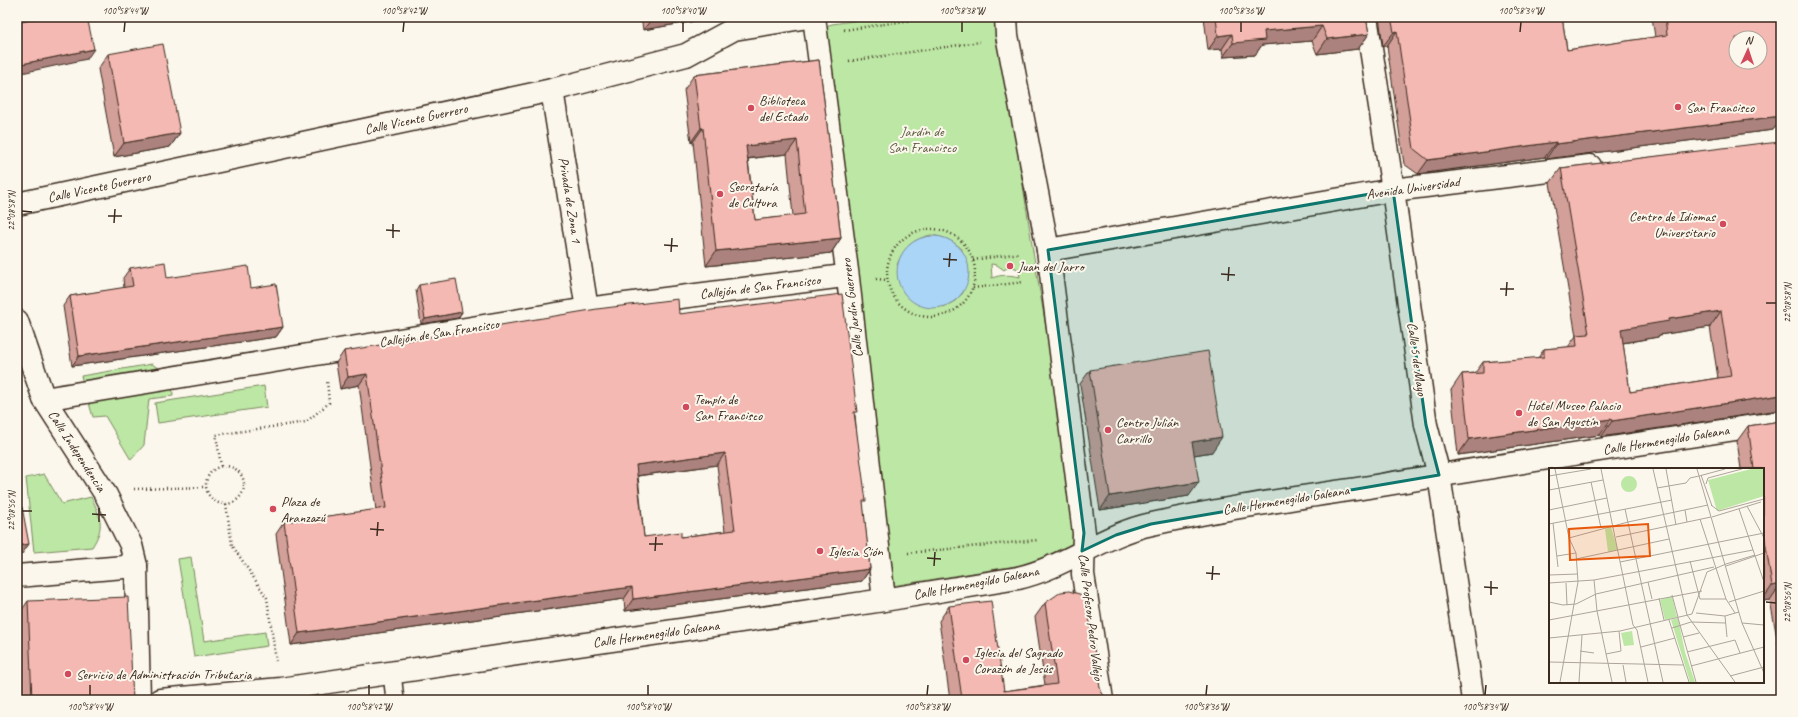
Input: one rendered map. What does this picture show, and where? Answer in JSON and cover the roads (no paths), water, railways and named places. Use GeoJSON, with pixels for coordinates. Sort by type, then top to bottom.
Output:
{"type":"FeatureCollection","features":[{"type":"Feature","properties":{"kind":"street"},"geometry":{"type":"LineString","coordinates":[[1006,17],[1048,250],[1083,542]]}},
{"type":"Feature","properties":{"kind":"street","name":"Calle 5 de Mayo"},"geometry":{"type":"LineString","coordinates":[[1366,17],[1393,190],[1426,425],[1439,476],[1473,700]]}},
{"type":"Feature","properties":{"kind":"street","name":"Calle Vicente Guerrero"},"geometry":{"type":"LineString","coordinates":[[17,204],[552,90],[686,55],[733,23],[813,23]]}},
{"type":"Feature","properties":{"kind":"street","name":"Calle Jardín Guerrero"},"geometry":{"type":"LineString","coordinates":[[813,23],[820,65],[848,278],[884,600]]}},
{"type":"Feature","properties":{"kind":"street","name":"Privada de Zona 1"},"geometry":{"type":"LineString","coordinates":[[552,90],[587,310]]}},
{"type":"Feature","properties":{"kind":"street","name":"Avenida Universidad"},"geometry":{"type":"LineString","coordinates":[[1048,250],[1393,190],[1607,164]]}},
{"type":"Feature","properties":{"kind":"street","name":"Callejón de San Francisco"},"geometry":{"type":"LineString","coordinates":[[44,399],[323,352],[587,310],[836,277]]}},
{"type":"Feature","properties":{"kind":"street","name":"Calle Independencia"},"geometry":{"type":"LineString","coordinates":[[17,321],[44,399],[106,495],[131,545],[136,566],[139,700]]}},
{"type":"Feature","properties":{"kind":"street","name":"Calle Hermenegildo Galeana"},"geometry":{"type":"LineString","coordinates":[[160,700],[281,689],[884,600],[1038,573],[1083,542],[1116,535],[1151,524],[1240,508],[1781,422]]}},
{"type":"Feature","properties":{"kind":"street","name":"Calle Profesor Pedro Vallejo"},"geometry":{"type":"LineString","coordinates":[[1083,542],[1083,574],[1102,700]]}},
{"type":"Feature","properties":{"kind":"street"},"geometry":{"type":"LineString","coordinates":[[17,576],[136,566]]}},
{"type":"Feature","properties":{"kind":"lane"},"geometry":{"type":"LineString","coordinates":[[392,672],[395,700]]}},
{"type":"Feature","properties":{"kind":"water"},"geometry":{"type":"Polygon","coordinates":[[[926,236],[940,236],[947,238],[959,246],[967,258],[969,272],[967,286],[959,298],[947,306],[940,308],[926,308],[919,306],[907,298],[899,286],[897,279],[897,265],[899,258],[907,246],[919,238],[926,236]]]}},
{"type":"Feature","properties":{"kind":"place","name":"San Francisco"},"geometry":{"type":"Point","coordinates":[1678,107]}},
{"type":"Feature","properties":{"kind":"place","name":"Biblioteca del Estado"},"geometry":{"type":"Point","coordinates":[751,108]}},
{"type":"Feature","properties":{"kind":"place","name":"Secretaría de Cultura"},"geometry":{"type":"Point","coordinates":[720,194]}},
{"type":"Feature","properties":{"kind":"place","name":"Centro de Idiomas Universitario"},"geometry":{"type":"Point","coordinates":[1723,224]}},
{"type":"Feature","properties":{"kind":"place","name":"Juan del Jarro"},"geometry":{"type":"Point","coordinates":[1010,266]}},
{"type":"Feature","properties":{"kind":"place","name":"Templo de San Francisco"},"geometry":{"type":"Point","coordinates":[686,407]}},
{"type":"Feature","properties":{"kind":"place","name":"Hotel Museo Palacio de San Agustín"},"geometry":{"type":"Point","coordinates":[1519,413]}},
{"type":"Feature","properties":{"kind":"place","name":"Centro Julián Carrillo"},"geometry":{"type":"Point","coordinates":[1108,430]}},
{"type":"Feature","properties":{"kind":"place","name":"Plaza de Aranzazú"},"geometry":{"type":"Point","coordinates":[273,509]}},
{"type":"Feature","properties":{"kind":"place","name":"Iglesia Sión"},"geometry":{"type":"Point","coordinates":[820,551]}},
{"type":"Feature","properties":{"kind":"place","name":"Iglesia del Sagrado Corazón de Jesús"},"geometry":{"type":"Point","coordinates":[966,660]}},
{"type":"Feature","properties":{"kind":"place","name":"Servicio de Administración Tributaria"},"geometry":{"type":"Point","coordinates":[68,674]}},
{"type":"Feature","properties":{"kind":"park label","name":"Jardín de San Francisco"},"geometry":{"type":"Point","coordinates":[922,140]}}]}
